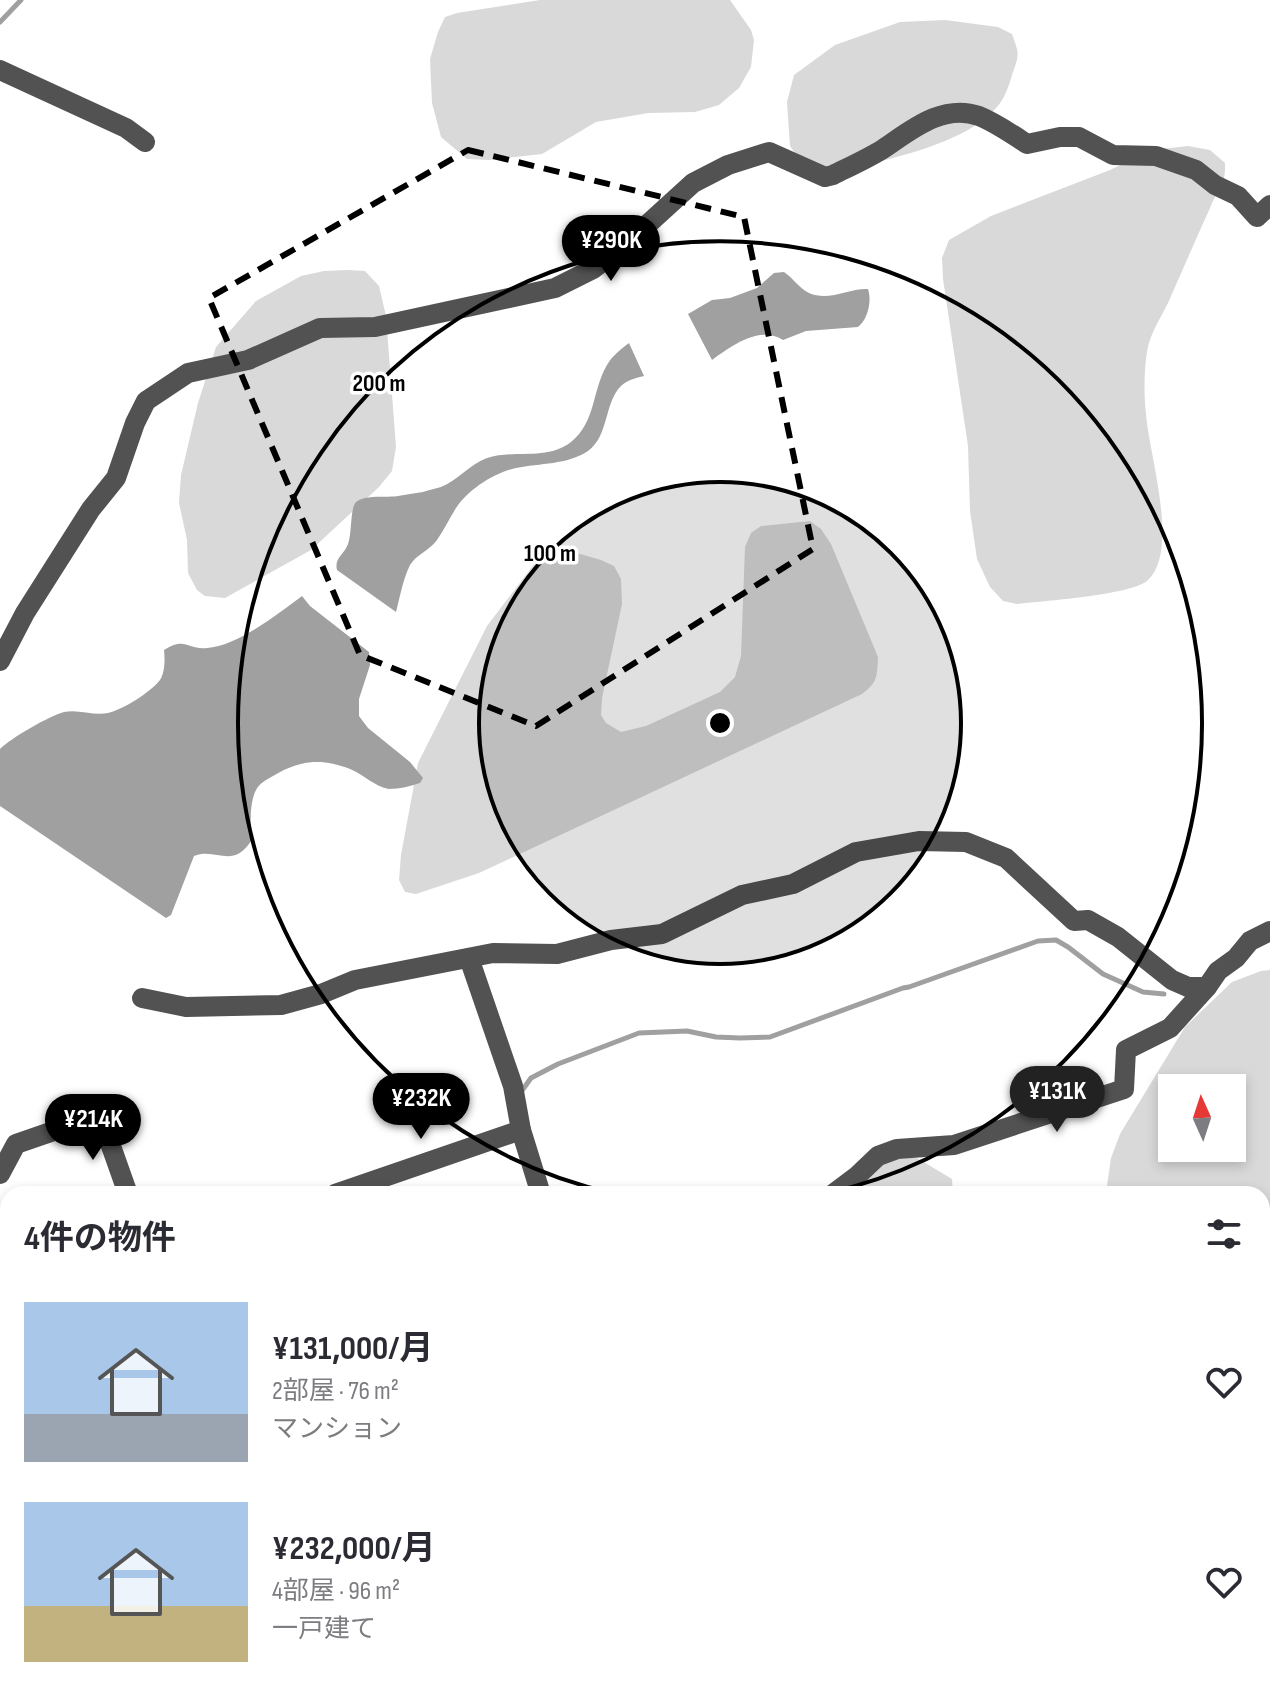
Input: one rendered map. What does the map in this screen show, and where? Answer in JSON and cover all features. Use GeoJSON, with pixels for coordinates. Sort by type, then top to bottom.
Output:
{"type":"FeatureCollection","features":[{"type":"Feature","properties":{"kind":"street"},"geometry":{"type":"LineString","coordinates":[[0,70],[126,128],[145,142]]}},
{"type":"Feature","properties":{"kind":"street"},"geometry":{"type":"LineString","coordinates":[[0,661],[25,613],[91,509],[116,478],[146,401],[188,373],[248,360],[320,328],[375,327],[555,288],[593,269],[626,244],[693,183],[728,165],[769,152],[825,177],[881,151],[905,132],[932,118],[955,113],[977,116],[1027,144],[1060,137],[1079,137],[1113,155],[1156,156],[1196,170],[1215,185],[1238,196],[1257,217],[1270,205]]}},
{"type":"Feature","properties":{"kind":"street"},"geometry":{"type":"LineString","coordinates":[[142,998],[186,1007],[281,1005],[355,980],[493,953],[557,954],[611,940],[662,934],[742,895],[793,884],[856,852],[919,841],[966,842],[1006,858],[1074,921],[1088,920],[1118,937],[1172,980],[1188,987],[1207,987]]}},
{"type":"Feature","properties":{"kind":"street"},"geometry":{"type":"LineString","coordinates":[[844,1186],[878,1156],[897,1149],[954,1145],[1124,1089],[1126,1050],[1170,1028],[1218,971],[1236,958],[1250,941],[1270,931]]}},
{"type":"Feature","properties":{"kind":"street"},"geometry":{"type":"LineString","coordinates":[[469,958],[513,1086],[521,1130],[538,1186]]}},
{"type":"Feature","properties":{"kind":"street"},"geometry":{"type":"LineString","coordinates":[[0,1174],[16,1144],[100,1115],[125,1186]]}},
{"type":"Feature","properties":{"kind":"street"},"geometry":{"type":"LineString","coordinates":[[358,1186],[521,1130]]}},
{"type":"Feature","properties":{"kind":"highlighted area"},"geometry":{"type":"Polygon","coordinates":[[[468,150],[744,217],[813,549],[536,726],[360,655],[209,298],[468,150]]]}},
{"type":"Feature","properties":{"kind":"shaded area"},"geometry":{"type":"Polygon","coordinates":[[[540,0],[730,0],[751,30],[754,40],[751,67],[739,88],[719,105],[695,112],[648,113],[596,122],[542,154],[489,160],[467,159],[441,137],[432,103],[430,59],[438,32],[445,17],[457,13],[540,0]]]}},
{"type":"Feature","properties":{"kind":"shaded area"},"geometry":{"type":"Polygon","coordinates":[[[945,20],[998,27],[1012,34],[1017,59],[1006,93],[996,108],[980,122],[938,144],[820,176],[808,172],[790,146],[787,102],[794,75],[835,45],[900,22],[945,20]]]}},
{"type":"Feature","properties":{"kind":"shaded area"},"geometry":{"type":"Polygon","coordinates":[[[1188,146],[1210,150],[1225,163],[1225,171],[1221,187],[1147,351],[1145,407],[1162,525],[1162,547],[1157,566],[1148,580],[1125,590],[1017,604],[1003,601],[990,587],[977,559],[970,511],[968,446],[943,279],[942,258],[949,240],[991,216],[1110,170],[1152,150],[1188,146]]]}},
{"type":"Feature","properties":{"kind":"shaded area"},"geometry":{"type":"Polygon","coordinates":[[[365,271],[379,286],[386,316],[396,447],[392,471],[311,550],[225,598],[205,596],[197,590],[188,573],[187,540],[179,503],[181,475],[198,403],[216,347],[256,301],[301,276],[365,271]]]}},
{"type":"Feature","properties":{"kind":"shaded area"},"geometry":{"type":"Polygon","coordinates":[[[784,272],[805,291],[816,295],[868,289],[867,315],[858,327],[806,331],[783,340],[774,336],[755,336],[712,360],[688,314],[712,300],[730,298],[757,288],[774,273],[784,272]]]}},
{"type":"Feature","properties":{"kind":"shaded area"},"geometry":{"type":"Polygon","coordinates":[[[629,343],[644,376],[626,382],[616,393],[595,445],[571,459],[508,470],[475,488],[461,501],[434,543],[410,565],[396,612],[337,570],[337,562],[349,540],[356,502],[441,487],[487,458],[552,451],[571,442],[585,425],[607,365],[629,343]]]}},
{"type":"Feature","properties":{"kind":"shaded area"},"geometry":{"type":"Polygon","coordinates":[[[810,521],[821,529],[831,544],[878,657],[876,678],[867,690],[479,873],[416,894],[405,892],[399,880],[401,855],[418,763],[487,626],[535,563],[549,551],[563,549],[614,566],[621,579],[622,604],[601,715],[606,723],[621,732],[646,726],[720,692],[735,677],[741,656],[745,547],[751,533],[761,526],[810,521]]]}},
{"type":"Feature","properties":{"kind":"shaded area"},"geometry":{"type":"Polygon","coordinates":[[[302,596],[310,606],[369,652],[370,665],[359,699],[359,716],[368,728],[410,762],[423,778],[420,783],[389,789],[350,769],[320,762],[283,771],[263,782],[255,792],[251,810],[251,841],[244,850],[230,856],[194,856],[171,915],[166,918],[0,806],[0,749],[13,739],[64,712],[102,714],[121,708],[160,680],[164,650],[177,644],[207,648],[231,642],[302,596]]]}},
{"type":"Feature","properties":{"kind":"shaded area"},"geometry":{"type":"Polygon","coordinates":[[[1270,970],[1270,1186],[1107,1186],[1111,1158],[1120,1134],[1185,1027],[1232,982],[1270,970]]]}},
{"type":"Feature","properties":{"kind":"shaded area"},"geometry":{"type":"Polygon","coordinates":[[[897,1158],[917,1158],[952,1179],[952,1186],[830,1186],[897,1158]]]}},
{"type":"Feature","properties":{"kind":"waterway"},"geometry":{"type":"LineString","coordinates":[[0,22],[21,0]]}},
{"type":"Feature","properties":{"kind":"waterway"},"geometry":{"type":"LineString","coordinates":[[521,1092],[531,1078],[558,1064],[639,1033],[687,1031],[716,1037],[770,1037],[1038,941],[1056,940],[1103,974],[1143,992],[1164,994]]}}]}
